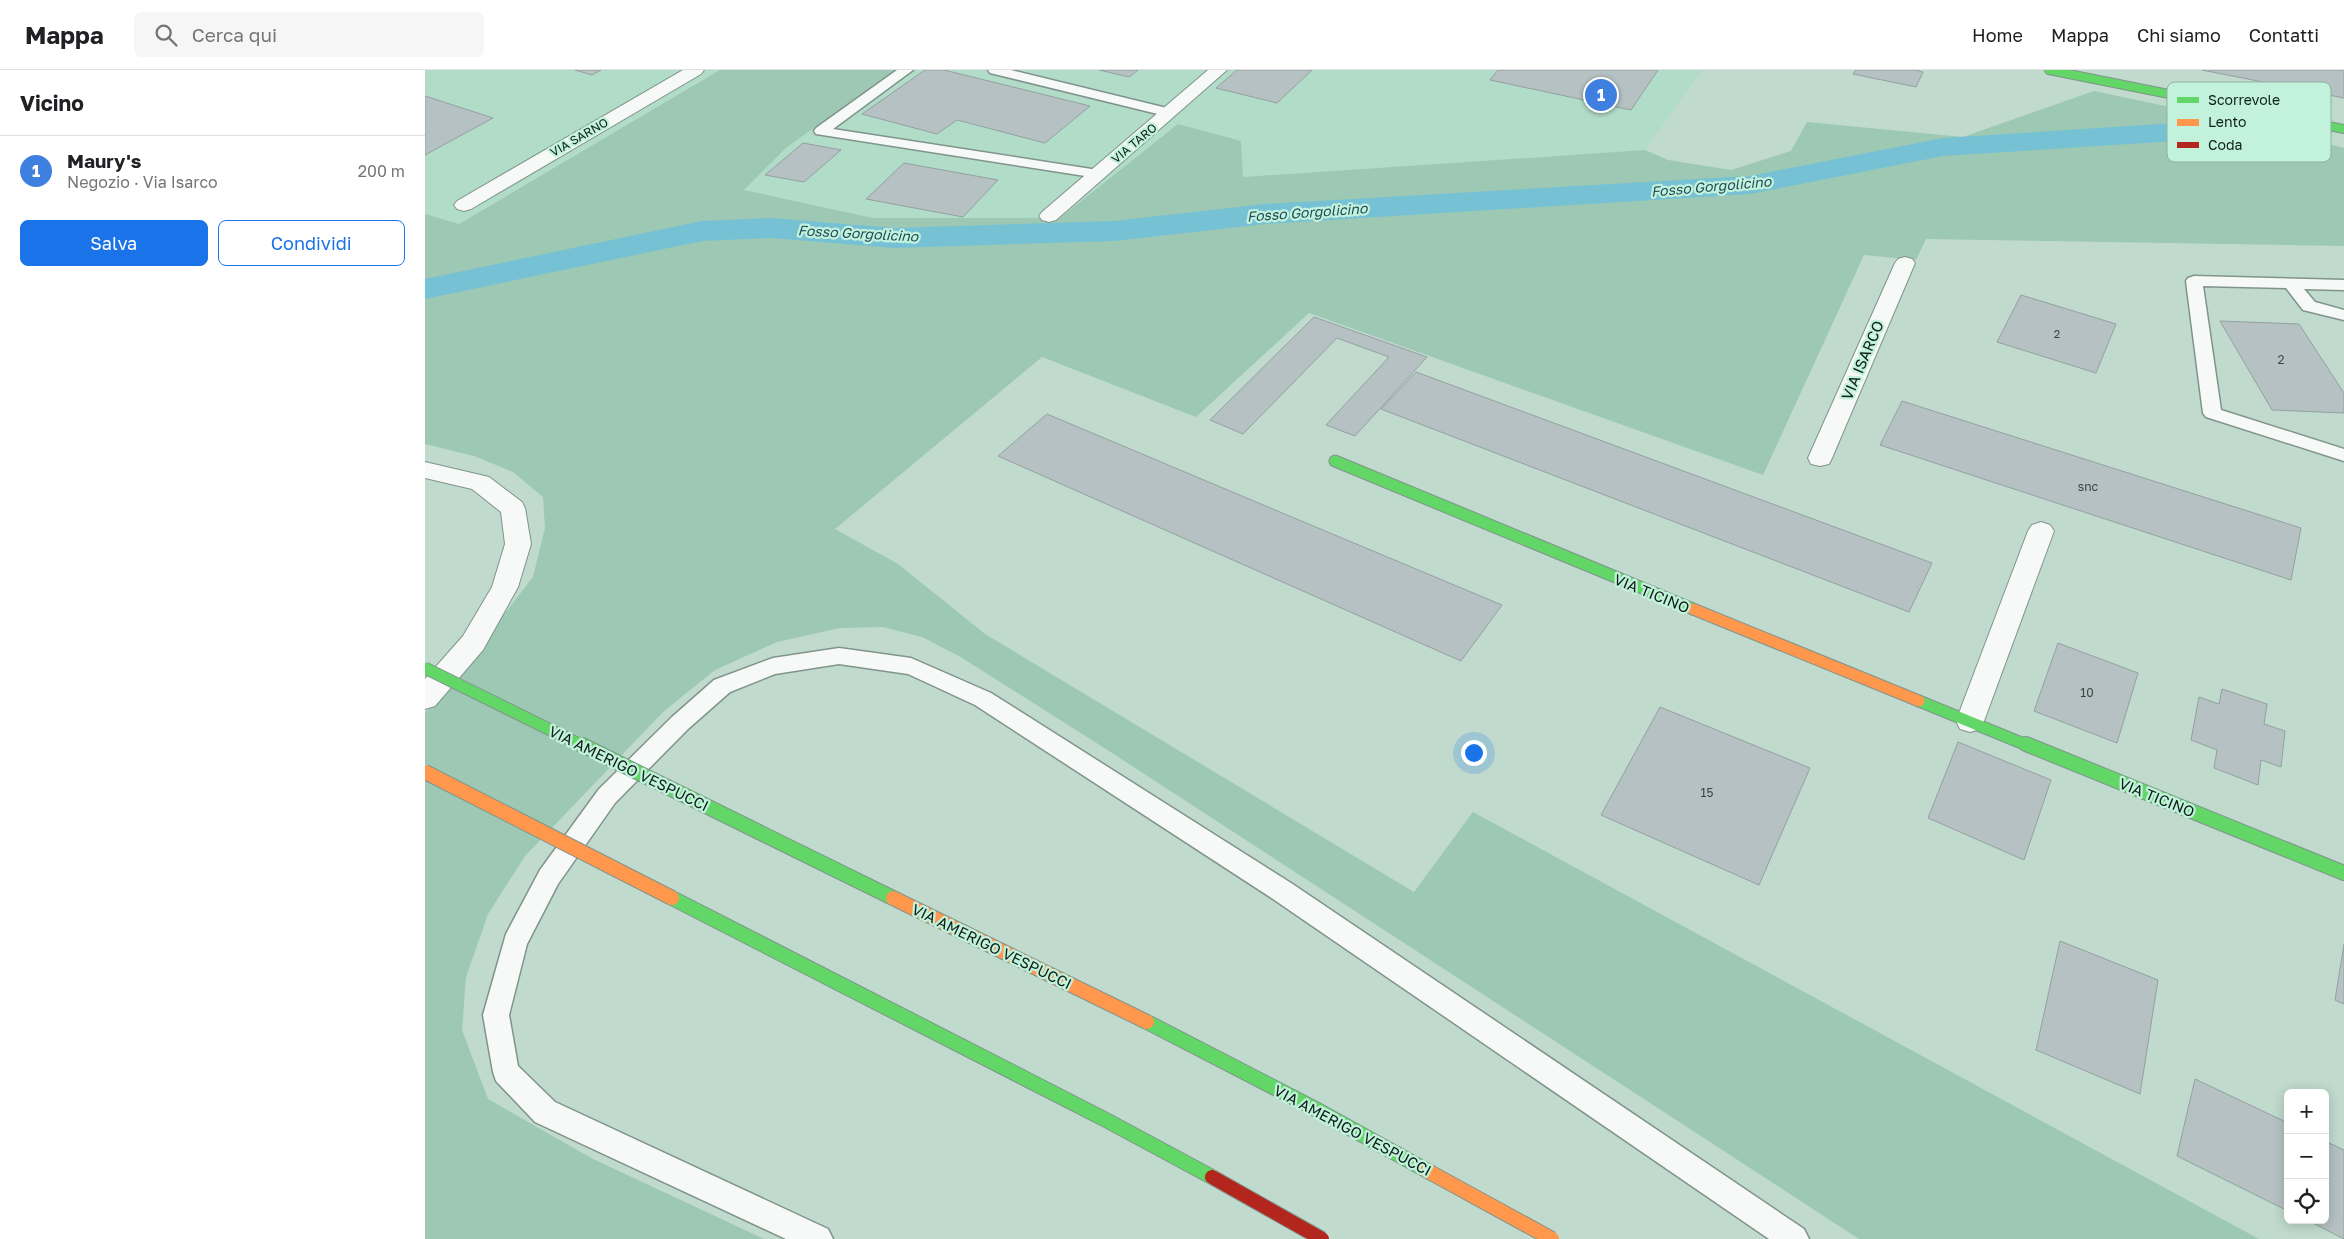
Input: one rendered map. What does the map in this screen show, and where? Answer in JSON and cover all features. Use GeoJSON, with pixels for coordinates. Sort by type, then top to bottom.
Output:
{"type":"FeatureCollection","features":[{"type":"Feature","properties":{"kind":"street","name":"VIA SARNO"},"geometry":{"type":"LineString","coordinates":[[464,204],[695,70]]}},
{"type":"Feature","properties":{"kind":"street","name":"VIA TARO"},"geometry":{"type":"LineString","coordinates":[[1049,216],[1218,70]]}},
{"type":"Feature","properties":{"kind":"street"},"geometry":{"type":"LineString","coordinates":[[2049,70],[2167,94]]}},
{"type":"Feature","properties":{"kind":"street"},"geometry":{"type":"LineString","coordinates":[[2331,126],[2344,129]]}},
{"type":"Feature","properties":{"kind":"street","name":"VIA ISARCO"},"geometry":{"type":"LineString","coordinates":[[1820,458],[1905,263]]}},
{"type":"Feature","properties":{"kind":"street","name":"VIA TICINO"},"geometry":{"type":"LineString","coordinates":[[1335,461],[1615,578],[2344,873]]}},
{"type":"Feature","properties":{"kind":"street"},"geometry":{"type":"LineString","coordinates":[[425,470],[480,483],[513,508],[518,544],[505,588],[473,643],[425,698]]}},
{"type":"Feature","properties":{"kind":"street"},"geometry":{"type":"LineString","coordinates":[[1970,721],[2041,531]]}},
{"type":"Feature","properties":{"kind":"street","name":"VIA AMERIGO VESPUCCI"},"geometry":{"type":"LineString","coordinates":[[425,668],[1152,1025],[1336,1120],[1552,1239]]}},
{"type":"Feature","properties":{"kind":"street"},"geometry":{"type":"LineString","coordinates":[[425,772],[1106,1120],[1248,1196],[1322,1239]]}},
{"type":"Feature","properties":{"kind":"lane"},"geometry":{"type":"LineString","coordinates":[[906,70],[821,131],[1098,174]]}},
{"type":"Feature","properties":{"kind":"lane"},"geometry":{"type":"LineString","coordinates":[[995,70],[1170,113]]}},
{"type":"Feature","properties":{"kind":"lane"},"geometry":{"type":"LineString","coordinates":[[2344,285],[2194,281],[2212,413],[2344,455]]}},
{"type":"Feature","properties":{"kind":"lane"},"geometry":{"type":"LineString","coordinates":[[2291,284],[2309,306],[2344,315]]}},
{"type":"Feature","properties":{"kind":"lane"},"geometry":{"type":"LineString","coordinates":[[817,1239],[545,1112],[506,1072],[496,1015],[515,942],[549,878],[607,796],[680,723],[722,686],[773,666],[839,656],[911,666],[983,699],[1282,890],[1794,1239]]}},
{"type":"Feature","properties":{"kind":"shaded area"},"geometry":{"type":"Polygon","coordinates":[[[425,70],[720,70],[458,224],[425,214],[425,70]]]}},
{"type":"Feature","properties":{"kind":"shaded area"},"geometry":{"type":"Polygon","coordinates":[[[720,70],[896,70],[787,147],[744,190],[873,218],[1060,218],[1178,124],[1241,141],[1243,177],[1645,150],[1668,160],[1731,170],[1791,151],[1807,122],[1963,137],[2094,91],[2167,106],[2167,162],[2331,162],[2331,145],[2344,148],[2344,246],[1926,239],[1916,260],[1864,255],[1763,475],[1309,313],[1196,417],[1042,357],[835,529],[898,564],[985,634],[1414,892],[1473,812],[2259,1239],[1859,1239],[1109,751],[959,656],[922,637],[883,627],[840,628],[777,642],[715,670],[663,712],[525,856],[488,914],[466,977],[462,1030],[488,1099],[591,1158],[764,1239],[425,1239],[425,712],[432,707],[533,577],[545,528],[543,497],[513,472],[474,456],[425,444],[425,214],[459,224],[720,70]]]}},
{"type":"Feature","properties":{"kind":"shaded area"},"geometry":{"type":"Polygon","coordinates":[[[896,70],[1702,70],[1645,150],[1243,177],[1178,124],[1061,218],[873,218],[744,191],[787,147],[896,70]]]}},
{"type":"Feature","properties":{"kind":"building"},"geometry":{"type":"Polygon","coordinates":[[[575,70],[601,70],[592,75],[575,70]]]}},
{"type":"Feature","properties":{"kind":"building"},"geometry":{"type":"Polygon","coordinates":[[[925,70],[944,70],[1090,106],[1045,143],[957,120],[937,134],[862,114],[925,70]]]}},
{"type":"Feature","properties":{"kind":"building"},"geometry":{"type":"Polygon","coordinates":[[[1099,70],[1138,70],[1129,77],[1099,70]]]}},
{"type":"Feature","properties":{"kind":"building"},"geometry":{"type":"Polygon","coordinates":[[[1237,70],[1312,70],[1277,103],[1216,88],[1237,70]]]}},
{"type":"Feature","properties":{"kind":"building"},"geometry":{"type":"Polygon","coordinates":[[[1498,70],[1658,70],[1631,110],[1490,80],[1498,70]]]}},
{"type":"Feature","properties":{"kind":"building"},"geometry":{"type":"Polygon","coordinates":[[[1856,70],[1915,70],[1923,72],[1916,87],[1853,74],[1856,70]]]}},
{"type":"Feature","properties":{"kind":"building"},"geometry":{"type":"Polygon","coordinates":[[[2202,70],[2344,70],[2344,98],[2331,95],[2331,82],[2263,82],[2202,70]]]}},
{"type":"Feature","properties":{"kind":"building"},"geometry":{"type":"Polygon","coordinates":[[[425,96],[493,118],[425,155],[425,96]]]}},
{"type":"Feature","properties":{"kind":"building"},"geometry":{"type":"Polygon","coordinates":[[[803,143],[841,150],[804,182],[765,175],[803,143]]]}},
{"type":"Feature","properties":{"kind":"building"},"geometry":{"type":"Polygon","coordinates":[[[904,163],[998,180],[963,217],[866,199],[904,163]]]}},
{"type":"Feature","properties":{"kind":"building"},"geometry":{"type":"Polygon","coordinates":[[[2021,295],[2116,324],[2096,373],[1997,342],[2021,295]]]}},
{"type":"Feature","properties":{"kind":"building"},"geometry":{"type":"Polygon","coordinates":[[[1314,317],[1427,357],[1355,436],[1326,425],[1389,357],[1337,338],[1243,434],[1210,420],[1314,317]]]}},
{"type":"Feature","properties":{"kind":"building"},"geometry":{"type":"Polygon","coordinates":[[[2220,321],[2299,324],[2344,393],[2344,413],[2272,410],[2220,321]]]}},
{"type":"Feature","properties":{"kind":"building"},"geometry":{"type":"Polygon","coordinates":[[[1416,372],[1932,563],[1909,612],[1381,409],[1416,372]]]}},
{"type":"Feature","properties":{"kind":"building"},"geometry":{"type":"Polygon","coordinates":[[[1902,401],[2301,528],[2291,580],[1880,445],[1902,401]]]}},
{"type":"Feature","properties":{"kind":"building"},"geometry":{"type":"Polygon","coordinates":[[[1047,414],[1502,605],[1461,661],[998,456],[1047,414]]]}},
{"type":"Feature","properties":{"kind":"building"},"geometry":{"type":"Polygon","coordinates":[[[2058,643],[2138,673],[2117,743],[2034,711],[2058,643]]]}},
{"type":"Feature","properties":{"kind":"building"},"geometry":{"type":"Polygon","coordinates":[[[2222,689],[2267,704],[2264,724],[2285,731],[2281,767],[2261,760],[2258,785],[2214,768],[2217,750],[2191,740],[2199,697],[2219,704],[2222,689]]]}},
{"type":"Feature","properties":{"kind":"building"},"geometry":{"type":"Polygon","coordinates":[[[1660,707],[1810,768],[1759,885],[1601,815],[1660,707]]]}},
{"type":"Feature","properties":{"kind":"building"},"geometry":{"type":"Polygon","coordinates":[[[1958,742],[2051,780],[2024,860],[1928,818],[1958,742]]]}},
{"type":"Feature","properties":{"kind":"building"},"geometry":{"type":"Polygon","coordinates":[[[2060,941],[2158,980],[2140,1094],[2036,1050],[2060,941]]]}},
{"type":"Feature","properties":{"kind":"building"},"geometry":{"type":"Polygon","coordinates":[[[2344,944],[2344,1004],[2335,1000],[2344,944]]]}},
{"type":"Feature","properties":{"kind":"building"},"geometry":{"type":"Polygon","coordinates":[[[2195,1079],[2284,1121],[2284,1209],[2177,1156],[2195,1079]]]}},
{"type":"Feature","properties":{"kind":"building"},"geometry":{"type":"Polygon","coordinates":[[[2329,1143],[2344,1150],[2344,1239],[2315,1224],[2329,1224],[2329,1143]]]}},
{"type":"Feature","properties":{"kind":"waterway","name":"Fosso Gorgolicino"},"geometry":{"type":"LineString","coordinates":[[425,289],[702,231],[771,228],[894,238],[1114,231],[1265,214],[1750,185],[1943,147],[2167,133]]}},
{"type":"Feature","properties":{"kind":"traffic: fast"},"geometry":{"type":"LineString","coordinates":[[2049,70],[2167,94]]}},
{"type":"Feature","properties":{"kind":"traffic: fast"},"geometry":{"type":"LineString","coordinates":[[2331,126],[2344,129]]}},
{"type":"Feature","properties":{"kind":"traffic: fast"},"geometry":{"type":"LineString","coordinates":[[1335,461],[1693,609]]}},
{"type":"Feature","properties":{"kind":"traffic: fast"},"geometry":{"type":"LineString","coordinates":[[425,668],[893,898]]}},
{"type":"Feature","properties":{"kind":"traffic: fast"},"geometry":{"type":"LineString","coordinates":[[1919,701],[2344,873]]}},
{"type":"Feature","properties":{"kind":"traffic: fast"},"geometry":{"type":"LineString","coordinates":[[672,898],[1106,1120],[1212,1177]]}},
{"type":"Feature","properties":{"kind":"traffic: fast"},"geometry":{"type":"LineString","coordinates":[[1147,1022],[1310,1106],[1424,1169]]}},
{"type":"Feature","properties":{"kind":"traffic: slow"},"geometry":{"type":"LineString","coordinates":[[1693,609],[1919,701]]}},
{"type":"Feature","properties":{"kind":"traffic: slow"},"geometry":{"type":"LineString","coordinates":[[425,772],[672,898]]}},
{"type":"Feature","properties":{"kind":"traffic: slow"},"geometry":{"type":"LineString","coordinates":[[893,898],[1147,1022]]}},
{"type":"Feature","properties":{"kind":"traffic: slow"},"geometry":{"type":"LineString","coordinates":[[1424,1169],[1552,1239]]}},
{"type":"Feature","properties":{"kind":"traffic: jam"},"geometry":{"type":"LineString","coordinates":[[1212,1177],[1322,1239]]}},
{"type":"Feature","properties":{"kind":"place","name":"Maury's"},"geometry":{"type":"Point","coordinates":[1601,95]}}]}
